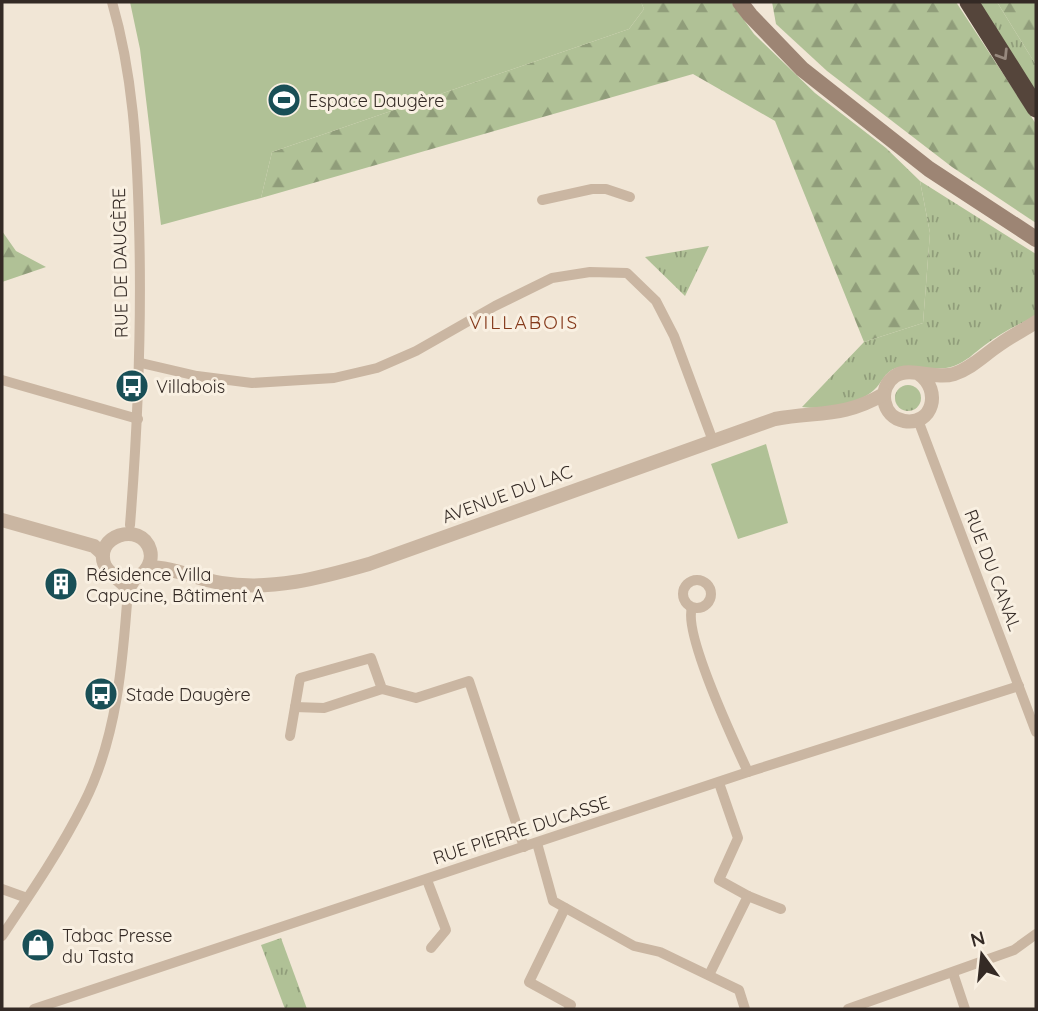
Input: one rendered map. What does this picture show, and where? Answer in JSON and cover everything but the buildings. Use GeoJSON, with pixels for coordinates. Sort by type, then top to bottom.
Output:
{"type":"FeatureCollection","features":[{"type":"Feature","properties":{"kind":"highway"},"geometry":{"type":"LineString","coordinates":[[969,2],[1036,108]]}},
{"type":"Feature","properties":{"kind":"main road"},"geometry":{"type":"LineString","coordinates":[[740,2],[802,69],[929,169],[1036,239]]}},
{"type":"Feature","properties":{"kind":"street","name":"RUE DE DAUGÈRE"},"geometry":{"type":"LineString","coordinates":[[112,2],[121,33],[131,91],[137,149],[141,363],[138,419],[116,539]]}},
{"type":"Feature","properties":{"kind":"street"},"geometry":{"type":"LineString","coordinates":[[542,200],[592,188],[606,189],[629,197]]}},
{"type":"Feature","properties":{"kind":"street"},"geometry":{"type":"LineString","coordinates":[[141,363],[197,376],[252,383],[334,378],[377,368],[416,351],[495,306],[552,278],[590,272],[627,273],[656,301],[674,336],[713,440]]}},
{"type":"Feature","properties":{"kind":"street"},"geometry":{"type":"LineString","coordinates":[[951,375],[906,372],[894,377],[884,394],[886,408],[903,421],[918,420],[930,409],[951,375],[981,359],[1003,342],[1030,330],[1036,322]]}},
{"type":"Feature","properties":{"kind":"street"},"geometry":{"type":"LineString","coordinates":[[919,374],[931,386],[933,401]]}},
{"type":"Feature","properties":{"kind":"street"},"geometry":{"type":"LineString","coordinates":[[2,380],[138,419]]}},
{"type":"Feature","properties":{"kind":"street","name":"AVENUE DU LAC"},"geometry":{"type":"LineString","coordinates":[[153,563],[220,583],[254,586],[287,584],[324,577],[369,564],[775,419],[830,414],[862,407],[884,394]]}},
{"type":"Feature","properties":{"kind":"street","name":"AVENUE DU LAC"},"geometry":{"type":"LineString","coordinates":[[862,407],[891,414]]}},
{"type":"Feature","properties":{"kind":"street","name":"RUE DU CANAL"},"geometry":{"type":"LineString","coordinates":[[918,420],[1036,732]]}},
{"type":"Feature","properties":{"kind":"street"},"geometry":{"type":"LineString","coordinates":[[2,520],[146,543],[153,563],[128,582],[124,650],[111,723],[84,802],[2,936]]}},
{"type":"Feature","properties":{"kind":"street"},"geometry":{"type":"LineString","coordinates":[[116,539],[105,565],[111,574],[128,582]]}},
{"type":"Feature","properties":{"kind":"street"},"geometry":{"type":"LineString","coordinates":[[692,608],[689,615],[701,658],[723,718],[748,772]]}},
{"type":"Feature","properties":{"kind":"street"},"geometry":{"type":"LineString","coordinates":[[290,736],[300,678],[371,658],[382,689]]}},
{"type":"Feature","properties":{"kind":"street"},"geometry":{"type":"LineString","coordinates":[[295,707],[324,708],[382,689],[416,698],[469,681],[524,848]]}},
{"type":"Feature","properties":{"kind":"street","name":"RUE PIERRE DUCASSE"},"geometry":{"type":"LineString","coordinates":[[34,1009],[748,772],[1019,686]]}},
{"type":"Feature","properties":{"kind":"street"},"geometry":{"type":"LineString","coordinates":[[719,783],[738,838],[719,880],[748,896],[781,909]]}},
{"type":"Feature","properties":{"kind":"street"},"geometry":{"type":"LineString","coordinates":[[537,843],[553,901],[634,946],[660,952],[739,990],[746,1009]]}},
{"type":"Feature","properties":{"kind":"street"},"geometry":{"type":"LineString","coordinates":[[427,880],[446,930],[431,948]]}},
{"type":"Feature","properties":{"kind":"street"},"geometry":{"type":"LineString","coordinates":[[2,889],[27,898]]}},
{"type":"Feature","properties":{"kind":"street"},"geometry":{"type":"LineString","coordinates":[[709,975],[748,896]]}},
{"type":"Feature","properties":{"kind":"street"},"geometry":{"type":"LineString","coordinates":[[565,908],[529,982],[570,1007]]}},
{"type":"Feature","properties":{"kind":"street"},"geometry":{"type":"LineString","coordinates":[[848,1009],[1014,950],[1036,934]]}},
{"type":"Feature","properties":{"kind":"street"},"geometry":{"type":"LineString","coordinates":[[954,973],[965,1009]]}},
{"type":"Feature","properties":{"kind":"green space","name":"Espace Daugère"},"geometry":{"type":"Polygon","coordinates":[[[130,2],[641,2],[644,9],[629,29],[272,152],[261,198],[161,225],[140,49],[130,2]]]}},
{"type":"Feature","properties":{"kind":"green space"},"geometry":{"type":"Polygon","coordinates":[[[641,2],[731,2],[754,34],[815,93],[886,148],[920,181],[930,233],[923,323],[864,342],[775,121],[693,74],[261,198],[272,152],[629,29],[644,9],[641,2]]]}},
{"type":"Feature","properties":{"kind":"green space"},"geometry":{"type":"Polygon","coordinates":[[[772,2],[956,2],[1036,124],[1036,223],[952,167],[827,71],[776,24],[772,2]]]}},
{"type":"Feature","properties":{"kind":"green space"},"geometry":{"type":"Polygon","coordinates":[[[979,2],[997,2],[1036,65],[1036,92],[979,2]]]}},
{"type":"Feature","properties":{"kind":"green space"},"geometry":{"type":"Polygon","coordinates":[[[997,2],[1036,2],[1036,65],[997,2]]]}},
{"type":"Feature","properties":{"kind":"green space"},"geometry":{"type":"Polygon","coordinates":[[[920,181],[1036,254],[1036,316],[1003,333],[954,366],[903,366],[892,370],[874,390],[860,399],[829,407],[802,407],[864,342],[923,323],[930,233],[920,181]]]}},
{"type":"Feature","properties":{"kind":"green space"},"geometry":{"type":"Polygon","coordinates":[[[2,231],[16,251],[46,267],[2,282],[2,231]]]}},
{"type":"Feature","properties":{"kind":"green space"},"geometry":{"type":"Polygon","coordinates":[[[709,246],[685,296],[645,257],[709,246]]]}},
{"type":"Feature","properties":{"kind":"green space"},"geometry":{"type":"Polygon","coordinates":[[[908,385],[917,389],[921,398],[917,407],[908,411],[899,407],[895,398],[899,389],[908,385]]]}},
{"type":"Feature","properties":{"kind":"green space"},"geometry":{"type":"Polygon","coordinates":[[[766,444],[788,523],[738,539],[711,464],[766,444]]]}},
{"type":"Feature","properties":{"kind":"green space"},"geometry":{"type":"Polygon","coordinates":[[[281,938],[307,1009],[285,1009],[261,945],[281,938]]]}},
{"type":"Feature","properties":{"kind":"place","name":"Espace Daugère"},"geometry":{"type":"Point","coordinates":[284,100]}},
{"type":"Feature","properties":{"kind":"place","name":"Villabois"},"geometry":{"type":"Point","coordinates":[132,386]}},
{"type":"Feature","properties":{"kind":"place","name":"Résidence Villa Capucine, Bâtiment A"},"geometry":{"type":"Point","coordinates":[61,584]}},
{"type":"Feature","properties":{"kind":"place","name":"Stade Daugère"},"geometry":{"type":"Point","coordinates":[101,694]}},
{"type":"Feature","properties":{"kind":"place","name":"Tabac Presse du Tasta"},"geometry":{"type":"Point","coordinates":[38,945]}},
{"type":"Feature","properties":{"kind":"district","name":"VILLABOIS"},"geometry":{"type":"Point","coordinates":[524,322]}}]}
